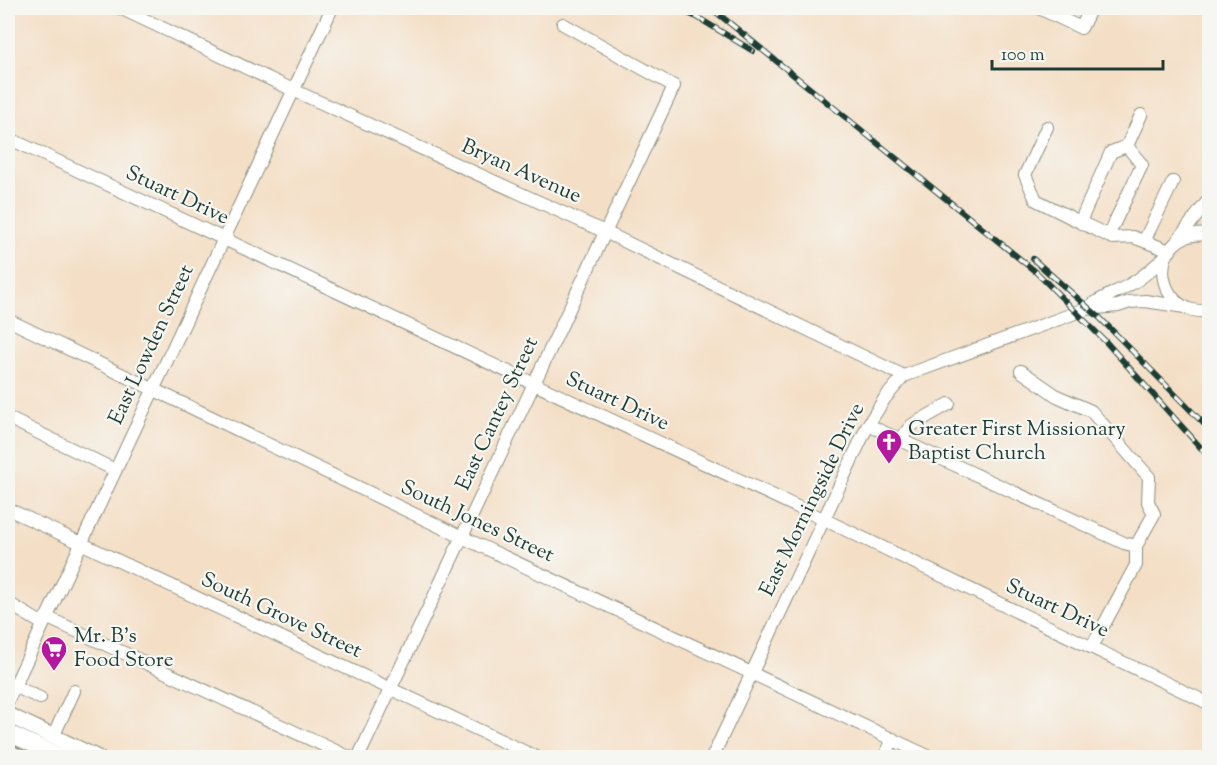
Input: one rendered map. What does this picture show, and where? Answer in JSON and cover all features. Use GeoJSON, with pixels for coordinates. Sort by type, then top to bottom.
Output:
{"type":"FeatureCollection","features":[{"type":"Feature","properties":{"kind":"highway"},"geometry":{"type":"LineString","coordinates":[[8,733],[63,758]]}},
{"type":"Feature","properties":{"kind":"main road"},"geometry":{"type":"LineString","coordinates":[[8,715],[98,758]]}},
{"type":"Feature","properties":{"kind":"street","name":"Bryan Avenue"},"geometry":{"type":"LineString","coordinates":[[120,8],[293,90],[605,232],[904,376]]}},
{"type":"Feature","properties":{"kind":"street","name":"East Lowden Street"},"geometry":{"type":"LineString","coordinates":[[8,700],[332,8]]}},
{"type":"Feature","properties":{"kind":"street"},"geometry":{"type":"LineString","coordinates":[[1039,8],[1082,28],[1091,8]]}},
{"type":"Feature","properties":{"kind":"street","name":"East Cantey Street"},"geometry":{"type":"LineString","coordinates":[[358,758],[674,86],[563,24]]}},
{"type":"Feature","properties":{"kind":"street"},"geometry":{"type":"LineString","coordinates":[[1080,222],[1111,152],[1127,146],[1141,115]]}},
{"type":"Feature","properties":{"kind":"street"},"geometry":{"type":"LineString","coordinates":[[1047,127],[1025,175],[1036,200],[1113,238],[1134,237],[1172,248]]}},
{"type":"Feature","properties":{"kind":"street","name":"Stuart Drive"},"geometry":{"type":"LineString","coordinates":[[8,138],[823,519],[1209,704]]}},
{"type":"Feature","properties":{"kind":"street"},"geometry":{"type":"LineString","coordinates":[[1108,236],[1142,165],[1127,146]]}},
{"type":"Feature","properties":{"kind":"street"},"geometry":{"type":"LineString","coordinates":[[1144,241],[1173,182]]}},
{"type":"Feature","properties":{"kind":"street"},"geometry":{"type":"LineString","coordinates":[[1086,309],[1142,277],[1172,248],[1209,198]]}},
{"type":"Feature","properties":{"kind":"street"},"geometry":{"type":"LineString","coordinates":[[1209,235],[1196,234],[1172,248],[1163,273],[1165,286],[1172,298],[1209,319]]}},
{"type":"Feature","properties":{"kind":"street"},"geometry":{"type":"LineString","coordinates":[[1086,309],[1145,301],[1196,311],[1209,311]]}},
{"type":"Feature","properties":{"kind":"street","name":"East Morningside Drive"},"geometry":{"type":"LineString","coordinates":[[712,758],[868,425],[885,398],[904,376],[919,369],[1086,309]]}},
{"type":"Feature","properties":{"kind":"street","name":"South Jones Street"},"geometry":{"type":"LineString","coordinates":[[8,320],[932,758]]}},
{"type":"Feature","properties":{"kind":"street"},"geometry":{"type":"LineString","coordinates":[[1021,371],[1057,396],[1091,411],[1149,477],[1148,502],[1154,514],[1136,546],[1136,565],[1092,647]]}},
{"type":"Feature","properties":{"kind":"street"},"geometry":{"type":"LineString","coordinates":[[900,440],[912,425],[949,404]]}},
{"type":"Feature","properties":{"kind":"street"},"geometry":{"type":"LineString","coordinates":[[8,418],[115,470]]}},
{"type":"Feature","properties":{"kind":"street"},"geometry":{"type":"LineString","coordinates":[[868,425],[1124,543],[1136,546]]}},
{"type":"Feature","properties":{"kind":"street","name":"South Grove Street"},"geometry":{"type":"LineString","coordinates":[[8,509],[538,758]]}},
{"type":"Feature","properties":{"kind":"street"},"geometry":{"type":"LineString","coordinates":[[8,603],[351,758]]}},
{"type":"Feature","properties":{"kind":"street"},"geometry":{"type":"LineString","coordinates":[[14,686],[40,698]]}},
{"type":"Feature","properties":{"kind":"street"},"geometry":{"type":"LineString","coordinates":[[53,737],[74,691]]}},
{"type":"Feature","properties":{"kind":"street"},"geometry":{"type":"LineString","coordinates":[[884,758],[893,739]]}},
{"type":"Feature","properties":{"kind":"railway"},"geometry":{"type":"LineString","coordinates":[[675,8],[697,17],[753,51]]}},
{"type":"Feature","properties":{"kind":"railway"},"geometry":{"type":"LineString","coordinates":[[711,8],[1036,272],[1106,342],[1210,458]]}},
{"type":"Feature","properties":{"kind":"railway"},"geometry":{"type":"LineString","coordinates":[[1033,259],[1100,318],[1210,430]]}},
{"type":"Feature","properties":{"kind":"place","name":"Greater First Missionary Baptist Church"},"geometry":{"type":"Point","coordinates":[889,465]}},
{"type":"Feature","properties":{"kind":"place","name":"Mr. B's Food Store"},"geometry":{"type":"Point","coordinates":[54,672]}}]}
